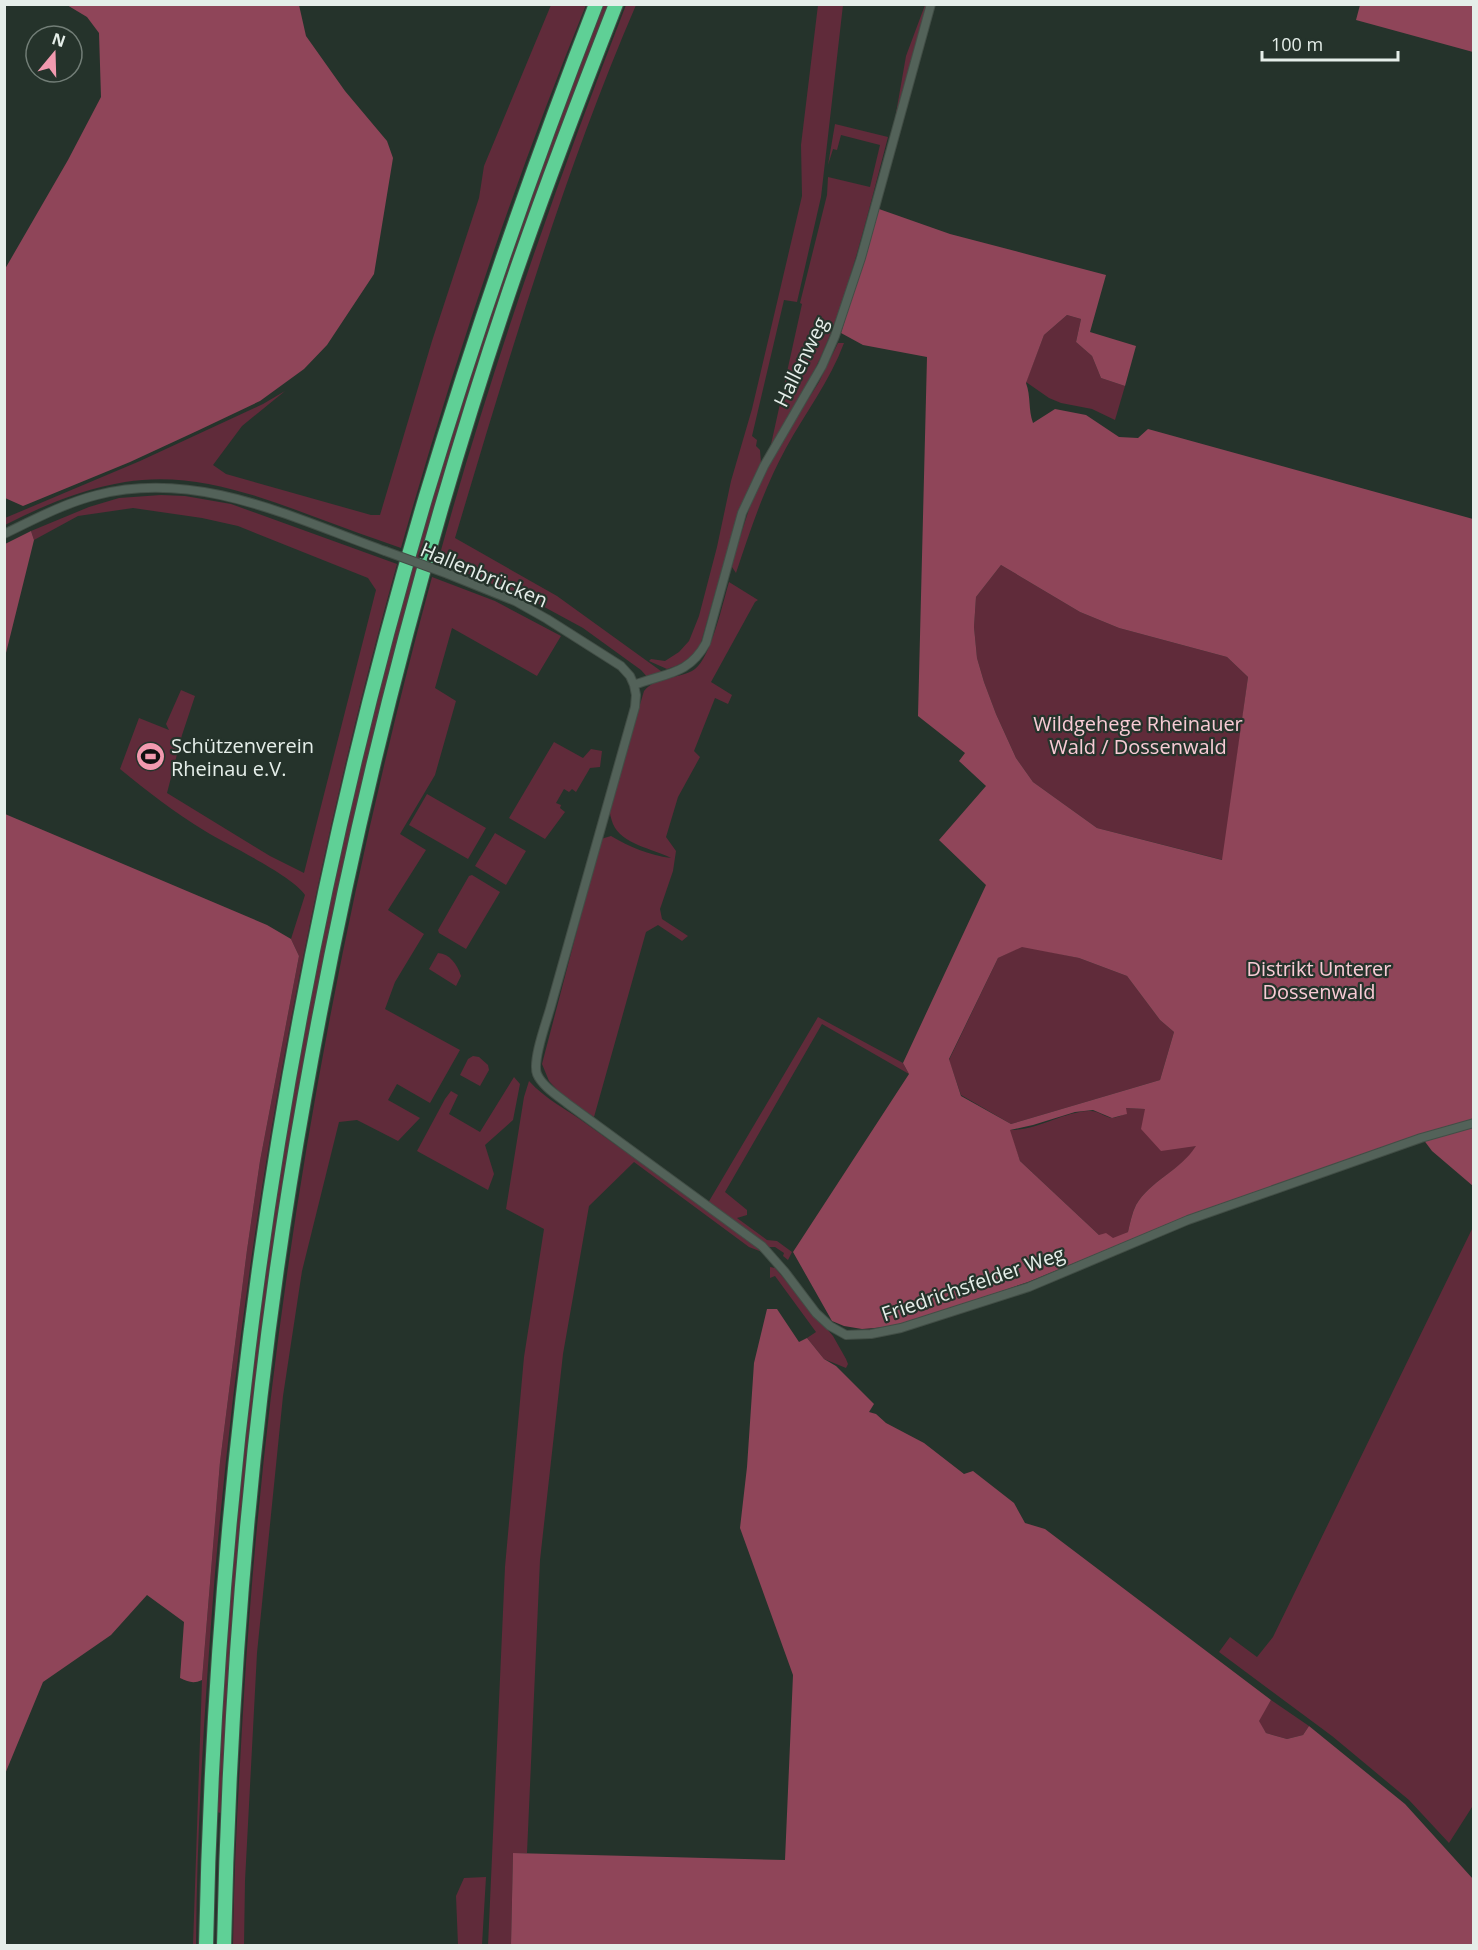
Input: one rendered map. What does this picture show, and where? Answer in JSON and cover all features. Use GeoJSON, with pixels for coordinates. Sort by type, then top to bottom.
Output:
{"type":"FeatureCollection","features":[{"type":"Feature","properties":{"kind":"highway"},"geometry":{"type":"LineString","coordinates":[[206,1946],[210,1792],[223,1596],[237,1444],[268,1211],[313,954],[359,749],[398,594],[425,500],[521,203],[596,4]]}},
{"type":"Feature","properties":{"kind":"highway"},"geometry":{"type":"LineString","coordinates":[[224,1946],[235,1673],[256,1438],[303,1102],[323,999],[375,758],[441,510],[512,285],[546,186],[616,4]]}},
{"type":"Feature","properties":{"kind":"street","name":"Hallenweg"},"geometry":{"type":"LineString","coordinates":[[634,685],[691,664],[706,643],[742,513],[764,466],[818,374],[836,336],[864,247],[931,4]]}},
{"type":"Feature","properties":{"kind":"street","name":"Hallenbrücken"},"geometry":{"type":"LineString","coordinates":[[4,534],[54,510],[98,495],[162,487],[219,494],[248,501],[448,574],[515,602],[547,619],[621,666],[634,685]]}},
{"type":"Feature","properties":{"kind":"street","name":"Friedrichsfelder Weg"},"geometry":{"type":"LineString","coordinates":[[634,685],[635,707],[537,1058],[536,1073],[568,1104],[762,1246],[816,1313],[836,1330],[846,1335],[871,1334],[901,1328],[1029,1287],[1188,1220],[1421,1138],[1473,1123]]}},
{"type":"Feature","properties":{"kind":"green space"},"geometry":{"type":"Polygon","coordinates":[[[67,5],[299,5],[306,36],[345,91],[387,141],[393,158],[374,274],[327,345],[304,369],[260,401],[130,462],[23,506],[5,498],[5,269],[68,160],[101,97],[99,33],[87,17],[67,5]]]}},
{"type":"Feature","properties":{"kind":"green space"},"geometry":{"type":"Polygon","coordinates":[[[551,5],[586,5],[534,139],[486,274],[463,342],[401,548],[245,493],[198,482],[174,480],[150,479],[93,489],[48,505],[5,525],[5,518],[140,461],[263,404],[285,391],[242,426],[213,465],[226,474],[371,515],[380,515],[432,341],[479,198],[484,166],[551,5]]]}},
{"type":"Feature","properties":{"kind":"green space"},"geometry":{"type":"Polygon","coordinates":[[[603,5],[608,5],[547,166],[376,729],[344,861],[290,1142],[258,1367],[244,1483],[231,1637],[221,1813],[216,1812],[237,1502],[265,1272],[295,1086],[330,902],[373,719],[421,538],[476,358],[536,181],[603,5]]]}},
{"type":"Feature","properties":{"kind":"green space"},"geometry":{"type":"Polygon","coordinates":[[[626,5],[636,5],[560,202],[516,336],[455,538],[557,596],[665,674],[649,679],[641,670],[583,628],[537,603],[438,561],[479,420],[525,280],[626,5]]]}},
{"type":"Feature","properties":{"kind":"green space"},"geometry":{"type":"Polygon","coordinates":[[[818,5],[843,5],[821,197],[797,302],[784,300],[752,436],[757,440],[756,446],[760,450],[761,463],[739,510],[700,646],[686,660],[667,669],[649,661],[651,659],[665,661],[679,652],[689,641],[699,616],[731,481],[752,409],[802,196],[801,145],[818,5]]]}},
{"type":"Feature","properties":{"kind":"green space"},"geometry":{"type":"Polygon","coordinates":[[[925,5],[928,5],[892,136],[906,56],[925,5]]]}},
{"type":"Feature","properties":{"kind":"green space"},"geometry":{"type":"Polygon","coordinates":[[[1360,5],[1473,5],[1473,52],[1356,20],[1360,5]]]}},
{"type":"Feature","properties":{"kind":"green space"},"geometry":{"type":"Polygon","coordinates":[[[835,124],[888,137],[854,265],[828,340],[808,382],[770,449],[802,304],[800,303],[827,195],[828,177],[870,187],[880,145],[841,135],[837,150],[833,149],[828,165],[835,124]]]}},
{"type":"Feature","properties":{"kind":"green space","name":"Distrikt Unterer Dossenwald"},"geometry":{"type":"Polygon","coordinates":[[[879,209],[950,234],[1106,275],[1090,332],[1136,346],[1125,386],[1101,378],[1092,356],[1076,342],[1081,319],[1067,315],[1044,335],[1026,383],[1033,423],[1055,409],[1086,415],[1119,437],[1138,438],[1148,429],[1473,519],[1473,1186],[1432,1151],[1420,1135],[1187,1217],[1028,1282],[899,1326],[862,1329],[832,1321],[793,1252],[909,1074],[903,1063],[986,885],[939,840],[986,786],[959,761],[965,753],[918,716],[927,357],[863,345],[841,333],[879,209]],[[1001,565],[976,597],[974,627],[977,658],[996,714],[1016,758],[1033,782],[1097,828],[1222,860],[1248,677],[1227,657],[1119,628],[1080,612],[1001,565]],[[1022,947],[998,958],[949,1059],[961,1096],[1011,1124],[1160,1080],[1174,1032],[1160,1020],[1127,976],[1079,958],[1022,947]],[[1126,1108],[1127,1114],[1112,1118],[1093,1110],[1075,1112],[1010,1130],[1020,1161],[1099,1235],[1106,1233],[1113,1238],[1128,1232],[1136,1205],[1142,1197],[1182,1162],[1196,1146],[1161,1151],[1141,1129],[1145,1109],[1126,1108]]]}},
{"type":"Feature","properties":{"kind":"green space"},"geometry":{"type":"Polygon","coordinates":[[[1067,315],[1081,319],[1076,342],[1092,356],[1101,378],[1125,386],[1115,420],[1092,409],[1061,403],[1049,398],[1026,382],[1044,335],[1067,315]]]}},
{"type":"Feature","properties":{"kind":"green space"},"geometry":{"type":"Polygon","coordinates":[[[838,343],[844,343],[832,371],[786,448],[771,478],[736,573],[732,567],[733,559],[751,503],[780,444],[819,382],[838,343]]]}},
{"type":"Feature","properties":{"kind":"green space"},"geometry":{"type":"Polygon","coordinates":[[[185,496],[231,504],[397,564],[364,688],[307,938],[283,1064],[243,1318],[215,1573],[208,1666],[198,1852],[196,1945],[193,1945],[202,1680],[220,1462],[260,1161],[299,956],[291,939],[305,895],[298,887],[274,870],[183,817],[120,769],[139,718],[169,730],[166,724],[181,690],[195,696],[167,793],[270,856],[304,873],[376,590],[368,578],[238,526],[202,518],[133,508],[78,516],[34,540],[31,531],[89,507],[119,498],[185,496]]]}},
{"type":"Feature","properties":{"kind":"green space"},"geometry":{"type":"Polygon","coordinates":[[[31,531],[34,540],[5,657],[5,544],[31,531]]]}},
{"type":"Feature","properties":{"kind":"green space","name":"Wildgehege Rheinauer Wald / Dossenwald"},"geometry":{"type":"Polygon","coordinates":[[[1001,565],[1080,612],[1119,628],[1227,657],[1248,677],[1223,860],[1097,828],[1033,782],[1016,758],[996,714],[977,658],[974,627],[976,597],[1001,565]]]}},
{"type":"Feature","properties":{"kind":"green space"},"geometry":{"type":"Polygon","coordinates":[[[432,577],[495,601],[561,636],[537,676],[452,628],[435,688],[456,701],[435,775],[400,834],[426,850],[388,910],[424,934],[395,982],[385,1009],[460,1050],[430,1103],[397,1084],[388,1100],[420,1118],[398,1141],[357,1120],[339,1122],[302,1271],[283,1396],[257,1653],[245,1881],[244,1945],[233,1945],[244,1695],[255,1553],[269,1412],[287,1271],[335,991],[364,852],[396,714],[432,577]]]}},
{"type":"Feature","properties":{"kind":"green space"},"geometry":{"type":"Polygon","coordinates":[[[729,582],[758,600],[711,682],[732,695],[728,704],[715,698],[694,751],[700,757],[678,797],[666,837],[676,851],[673,871],[660,909],[662,919],[688,936],[682,941],[658,925],[646,932],[594,1117],[562,1095],[549,1081],[542,1064],[601,839],[611,836],[640,850],[671,858],[623,836],[613,824],[609,809],[644,691],[655,682],[682,675],[695,669],[701,663],[716,628],[729,582]]]}},
{"type":"Feature","properties":{"kind":"green space"},"geometry":{"type":"Polygon","coordinates":[[[554,742],[583,758],[591,749],[602,751],[600,767],[590,768],[576,792],[572,789],[569,792],[564,789],[556,803],[561,805],[560,808],[565,812],[545,839],[509,818],[554,742]]]}},
{"type":"Feature","properties":{"kind":"green space"},"geometry":{"type":"Polygon","coordinates":[[[427,794],[486,828],[468,859],[409,825],[427,794]]]}},
{"type":"Feature","properties":{"kind":"green space"},"geometry":{"type":"Polygon","coordinates":[[[5,814],[267,925],[291,939],[299,956],[260,1161],[247,1250],[220,1462],[202,1680],[191,1682],[180,1678],[184,1622],[147,1595],[111,1635],[43,1682],[5,1774],[5,814]]]}},
{"type":"Feature","properties":{"kind":"green space"},"geometry":{"type":"Polygon","coordinates":[[[495,833],[526,851],[506,885],[475,866],[495,833]]]}},
{"type":"Feature","properties":{"kind":"green space"},"geometry":{"type":"Polygon","coordinates":[[[472,875],[500,892],[466,949],[439,933],[438,930],[469,876],[472,875]]]}},
{"type":"Feature","properties":{"kind":"green space"},"geometry":{"type":"Polygon","coordinates":[[[1022,946],[1079,958],[1127,976],[1160,1020],[1174,1032],[1160,1080],[1011,1124],[961,1095],[949,1060],[998,958],[1022,946]]]}},
{"type":"Feature","properties":{"kind":"green space"},"geometry":{"type":"Polygon","coordinates":[[[438,953],[452,960],[457,967],[461,976],[456,986],[429,969],[438,953]]]}},
{"type":"Feature","properties":{"kind":"green space"},"geometry":{"type":"Polygon","coordinates":[[[818,1017],[903,1063],[909,1074],[822,1024],[725,1192],[747,1210],[747,1215],[737,1218],[767,1240],[777,1241],[792,1252],[788,1260],[783,1256],[784,1253],[775,1247],[769,1247],[708,1203],[818,1017]]]}},
{"type":"Feature","properties":{"kind":"green space"},"geometry":{"type":"Polygon","coordinates":[[[473,1056],[479,1057],[488,1065],[489,1070],[480,1086],[460,1075],[468,1059],[473,1056]]]}},
{"type":"Feature","properties":{"kind":"green space"},"geometry":{"type":"Polygon","coordinates":[[[514,1077],[520,1084],[513,1120],[485,1145],[494,1174],[488,1190],[417,1151],[451,1091],[458,1095],[449,1114],[480,1132],[514,1077]]]}},
{"type":"Feature","properties":{"kind":"green space"},"geometry":{"type":"Polygon","coordinates":[[[529,1081],[549,1099],[699,1203],[762,1252],[749,1247],[634,1162],[589,1206],[563,1354],[540,1560],[527,1853],[513,1853],[511,1945],[488,1946],[505,1567],[524,1357],[544,1229],[506,1209],[524,1097],[529,1081]]]}},
{"type":"Feature","properties":{"kind":"green space"},"geometry":{"type":"Polygon","coordinates":[[[1126,1108],[1145,1109],[1189,1146],[1197,1146],[1183,1162],[1149,1189],[1136,1205],[1128,1232],[1113,1239],[1099,1235],[1020,1161],[1009,1130],[1030,1128],[1079,1112],[1092,1111],[1114,1118],[1126,1114],[1126,1108]]]}},
{"type":"Feature","properties":{"kind":"green space"},"geometry":{"type":"Polygon","coordinates":[[[1473,1227],[1474,1804],[1449,1843],[1409,1800],[1332,1736],[1219,1652],[1230,1637],[1257,1657],[1273,1637],[1473,1227]]]}},
{"type":"Feature","properties":{"kind":"green space"},"geometry":{"type":"Polygon","coordinates":[[[770,1267],[775,1268],[833,1336],[846,1359],[848,1364],[846,1368],[824,1359],[807,1338],[816,1332],[775,1276],[770,1278],[770,1267]]]}},
{"type":"Feature","properties":{"kind":"green space"},"geometry":{"type":"Polygon","coordinates":[[[767,1309],[777,1309],[799,1342],[807,1338],[824,1359],[836,1366],[874,1404],[869,1412],[924,1443],[964,1474],[973,1471],[1014,1503],[1025,1523],[1045,1529],[1271,1700],[1259,1721],[1266,1733],[1287,1739],[1303,1735],[1309,1726],[1405,1804],[1473,1879],[1473,1945],[511,1945],[513,1853],[785,1860],[793,1675],[740,1528],[747,1467],[754,1363],[767,1309]]]}},
{"type":"Feature","properties":{"kind":"green space"},"geometry":{"type":"Polygon","coordinates":[[[1271,1700],[1309,1726],[1303,1735],[1287,1739],[1266,1733],[1258,1721],[1271,1700]]]}},
{"type":"Feature","properties":{"kind":"green space"},"geometry":{"type":"Polygon","coordinates":[[[486,1877],[482,1945],[458,1945],[456,1896],[464,1878],[486,1877]]]}},
{"type":"Feature","properties":{"kind":"place","name":"Schützenverein Rheinau e.V."},"geometry":{"type":"Point","coordinates":[150,757]}}]}
